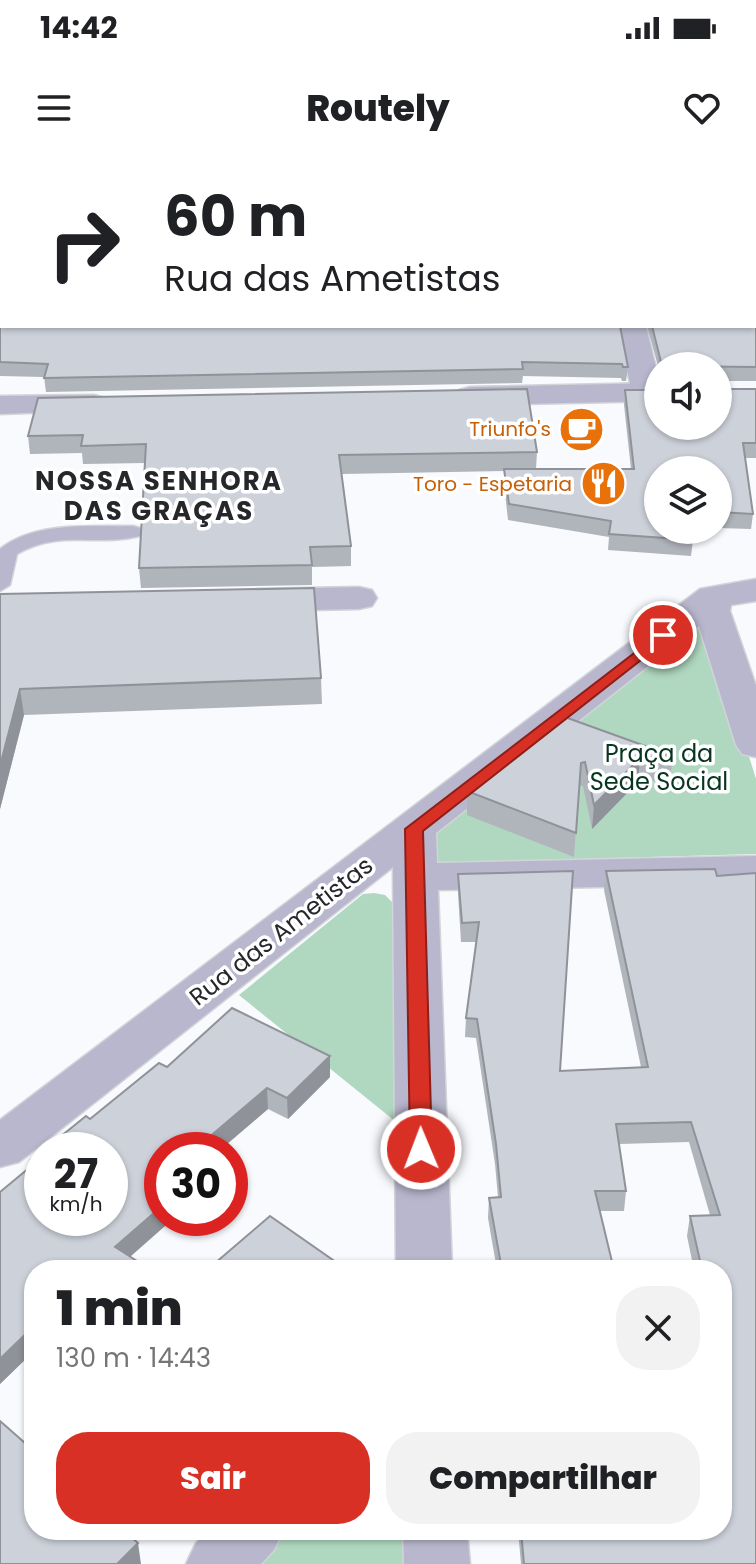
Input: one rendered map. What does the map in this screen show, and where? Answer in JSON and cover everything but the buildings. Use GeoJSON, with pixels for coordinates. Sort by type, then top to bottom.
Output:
{"type":"FeatureCollection","features":[{"type":"Feature","properties":{"kind":"street"},"geometry":{"type":"LineString","coordinates":[[633,328],[644,364]]}},
{"type":"Feature","properties":{"kind":"street"},"geometry":{"type":"LineString","coordinates":[[442,397],[644,392]]}},
{"type":"Feature","properties":{"kind":"street"},"geometry":{"type":"LineString","coordinates":[[0,405],[126,403]]}},
{"type":"Feature","properties":{"kind":"street"},"geometry":{"type":"LineString","coordinates":[[756,590],[713,597],[712,611],[756,745]]}},
{"type":"Feature","properties":{"kind":"street","name":"Rua das Ametistas"},"geometry":{"type":"LineString","coordinates":[[0,1148],[713,597]]}},
{"type":"Feature","properties":{"kind":"street"},"geometry":{"type":"LineString","coordinates":[[218,601],[359,598]]}},
{"type":"Feature","properties":{"kind":"street"},"geometry":{"type":"LineString","coordinates":[[414,829],[424,1260]]}},
{"type":"Feature","properties":{"kind":"street"},"geometry":{"type":"LineString","coordinates":[[415,877],[756,870]]}},
{"type":"Feature","properties":{"kind":"street"},"geometry":{"type":"LineString","coordinates":[[219,1564],[242,1540]]}},
{"type":"Feature","properties":{"kind":"street"},"geometry":{"type":"LineString","coordinates":[[436,1540],[437,1564]]}},
{"type":"Feature","properties":{"kind":"lane"},"geometry":{"type":"LineString","coordinates":[[0,585],[8,551],[24,540],[59,535],[133,532]]}},
{"type":"Feature","properties":{"kind":"green space","name":"Praça da Sede Social"},"geometry":{"type":"Polygon","coordinates":[[[706,618],[756,779],[756,854],[434,863],[435,828],[706,618]]]}},
{"type":"Feature","properties":{"kind":"green space"},"geometry":{"type":"Polygon","coordinates":[[[363,894],[385,895],[395,905],[406,1130],[239,995],[363,894]]]}},
{"type":"Feature","properties":{"kind":"green space"},"geometry":{"type":"Polygon","coordinates":[[[266,1540],[420,1540],[421,1564],[243,1564],[266,1540]]]}},
{"type":"Feature","properties":{"kind":"place","name":"Triunfo's"},"geometry":{"type":"Point","coordinates":[582,429]}},
{"type":"Feature","properties":{"kind":"place","name":"Toro - Espetaria"},"geometry":{"type":"Point","coordinates":[603,484]}},
{"type":"Feature","properties":{"kind":"district","name":"NOSSA SENHORA DAS GRAÇAS"},"geometry":{"type":"Point","coordinates":[159,496]}},
{"type":"Feature","properties":{"kind":"route"},"geometry":{"type":"LineString","coordinates":[[421,1149],[414,829],[663,635]]}}]}
